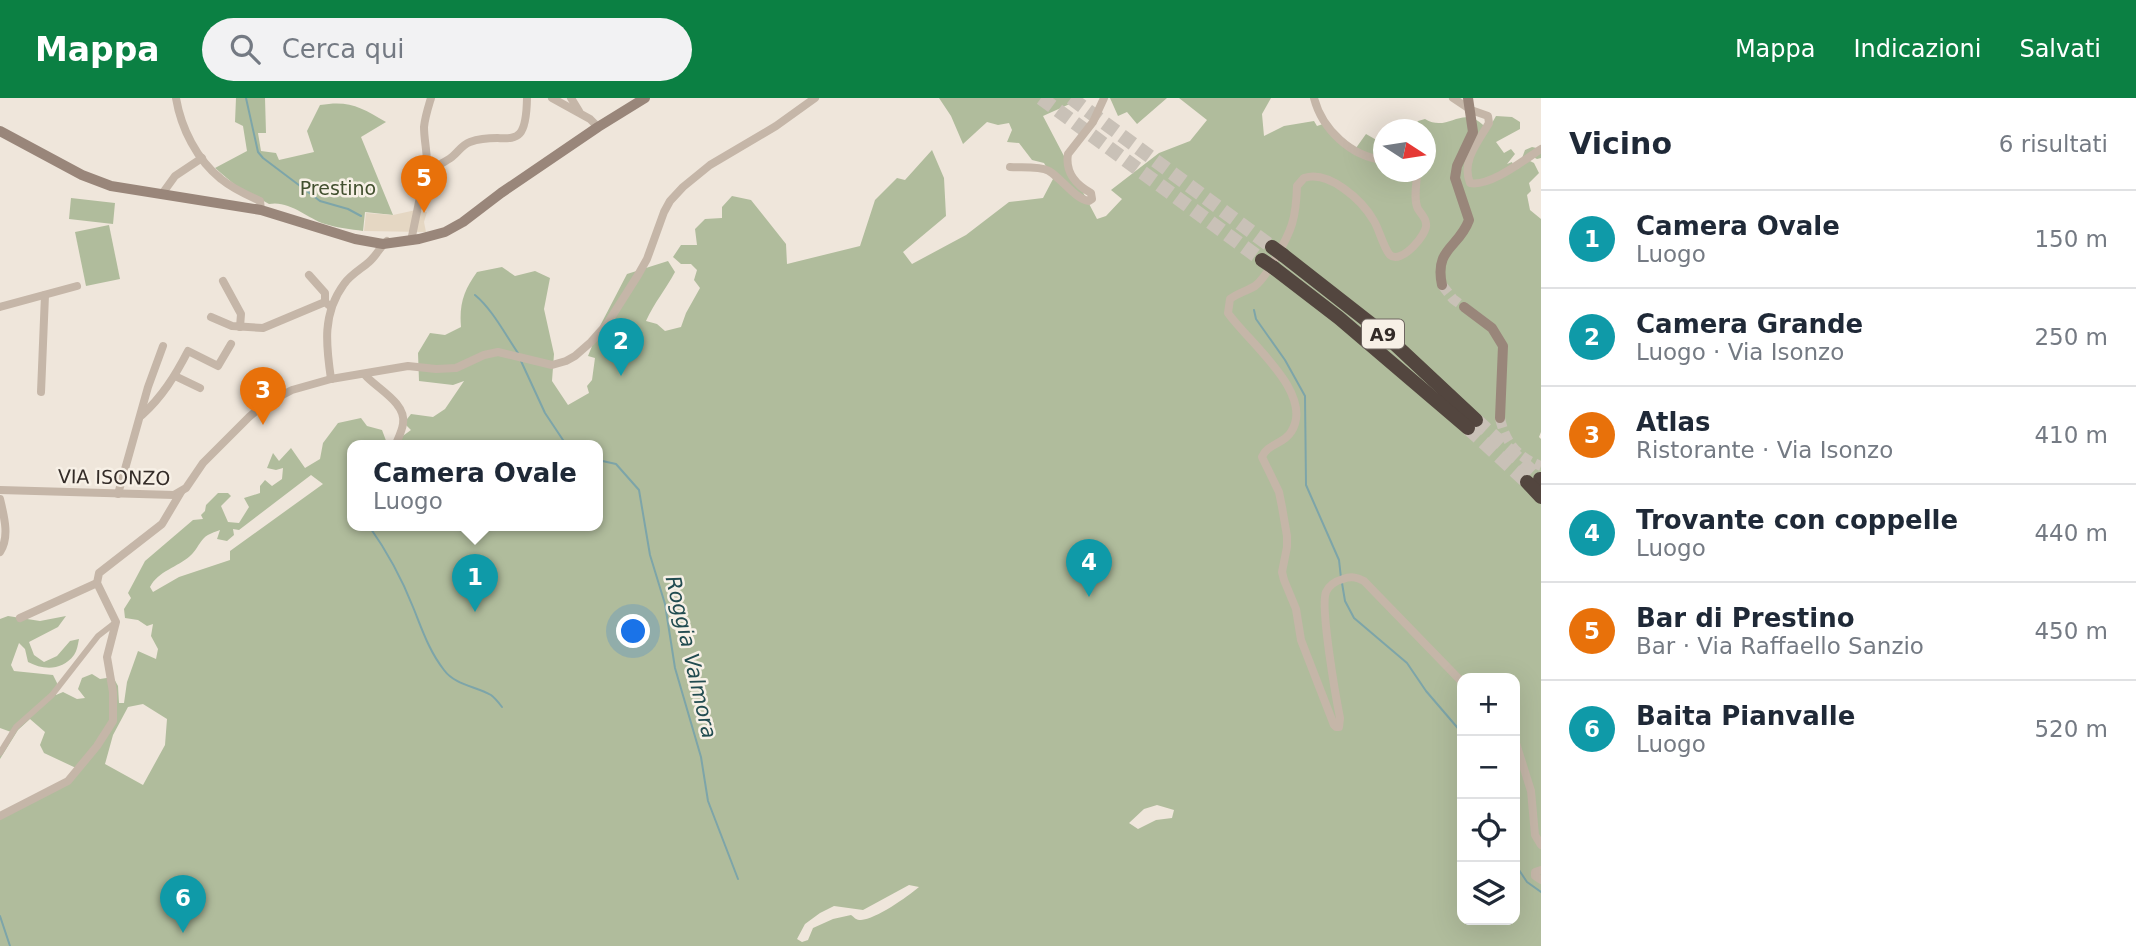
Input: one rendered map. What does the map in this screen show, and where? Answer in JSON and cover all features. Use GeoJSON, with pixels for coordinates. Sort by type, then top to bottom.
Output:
{"type":"FeatureCollection","features":[{"type":"Feature","properties":{"kind":"highway","name":"A9"},"geometry":{"type":"LineString","coordinates":[[1268,264],[1472,424],[1384,334],[1278,251]]}},
{"type":"Feature","properties":{"kind":"highway"},"geometry":{"type":"LineString","coordinates":[[1536,480],[1541,497]]}},
{"type":"Feature","properties":{"kind":"main road"},"geometry":{"type":"LineString","coordinates":[[345,236],[414,240],[444,232],[463,222],[501,193],[645,98]]}},
{"type":"Feature","properties":{"kind":"main road"},"geometry":{"type":"LineString","coordinates":[[1442,285],[1441,262],[1447,249],[1463,233],[1469,220],[1455,178],[1457,166],[1473,132],[1468,98]]}},
{"type":"Feature","properties":{"kind":"main road"},"geometry":{"type":"LineString","coordinates":[[0,131],[82,175],[111,186],[261,210],[345,236],[376,249],[397,240]]}},
{"type":"Feature","properties":{"kind":"main road"},"geometry":{"type":"LineString","coordinates":[[1464,307],[1492,328],[1503,346],[1500,418]]}},
{"type":"Feature","properties":{"kind":"street"},"geometry":{"type":"LineString","coordinates":[[176,98],[178,114],[202,158],[220,179],[260,201],[261,210]]}},
{"type":"Feature","properties":{"kind":"street"},"geometry":{"type":"LineString","coordinates":[[414,240],[416,210],[428,150],[425,123],[432,98]]}},
{"type":"Feature","properties":{"kind":"street"},"geometry":{"type":"LineString","coordinates":[[423,180],[469,143],[509,139],[519,135],[525,125],[527,98]]}},
{"type":"Feature","properties":{"kind":"street"},"geometry":{"type":"LineString","coordinates":[[552,98],[590,119],[598,127]]}},
{"type":"Feature","properties":{"kind":"street"},"geometry":{"type":"LineString","coordinates":[[571,98],[580,114]]}},
{"type":"Feature","properties":{"kind":"street","name":"VIA ISONZO"},"geometry":{"type":"LineString","coordinates":[[0,490],[167,496],[186,488],[211,454],[263,405],[292,390],[331,379],[408,366],[456,368],[484,355],[498,352],[552,365],[566,361],[591,342],[607,324],[647,259],[670,201],[683,187],[710,165],[776,126],[815,98]]}},
{"type":"Feature","properties":{"kind":"street"},"geometry":{"type":"LineString","coordinates":[[1010,167],[1040,168],[1048,171],[1082,200],[1092,199],[1091,193],[1072,177],[1067,158],[1093,122],[1104,98]]}},
{"type":"Feature","properties":{"kind":"street"},"geometry":{"type":"LineString","coordinates":[[1314,98],[1318,113],[1331,130],[1352,149],[1373,158]]}},
{"type":"Feature","properties":{"kind":"street"},"geometry":{"type":"LineString","coordinates":[[1453,98],[1471,110],[1488,116],[1489,123],[1475,144],[1468,162],[1466,174],[1470,183],[1479,185],[1510,170],[1541,149]]}},
{"type":"Feature","properties":{"kind":"street"},"geometry":{"type":"LineString","coordinates":[[1471,110],[1474,98]]}},
{"type":"Feature","properties":{"kind":"street"},"geometry":{"type":"LineString","coordinates":[[162,194],[174,176],[202,158]]}},
{"type":"Feature","properties":{"kind":"street"},"geometry":{"type":"LineString","coordinates":[[1417,182],[1417,204],[1426,228],[1417,242],[1402,256],[1396,257],[1391,256],[1372,217],[1346,190],[1334,182],[1308,176],[1299,181],[1292,229],[1264,277],[1250,289],[1230,299],[1228,313],[1271,364],[1294,397],[1297,415],[1291,432],[1268,448],[1262,457],[1279,492],[1282,507],[1287,536],[1282,572],[1284,580],[1296,609],[1301,640],[1334,725],[1340,726],[1340,718],[1324,608],[1326,592],[1338,581],[1350,577],[1364,581],[1457,677]]}},
{"type":"Feature","properties":{"kind":"street"},"geometry":{"type":"LineString","coordinates":[[211,317],[232,326],[263,328],[328,304],[376,249],[397,240]]}},
{"type":"Feature","properties":{"kind":"street"},"geometry":{"type":"LineString","coordinates":[[309,275],[325,293],[328,304],[326,343],[331,379]]}},
{"type":"Feature","properties":{"kind":"street"},"geometry":{"type":"LineString","coordinates":[[223,281],[241,314],[240,327]]}},
{"type":"Feature","properties":{"kind":"street"},"geometry":{"type":"LineString","coordinates":[[0,307],[77,286]]}},
{"type":"Feature","properties":{"kind":"street"},"geometry":{"type":"LineString","coordinates":[[40,392],[45,295]]}},
{"type":"Feature","properties":{"kind":"street"},"geometry":{"type":"LineString","coordinates":[[140,417],[158,401],[188,351],[218,366],[231,344]]}},
{"type":"Feature","properties":{"kind":"street"},"geometry":{"type":"LineString","coordinates":[[118,494],[163,346]]}},
{"type":"Feature","properties":{"kind":"street"},"geometry":{"type":"LineString","coordinates":[[365,375],[398,405],[403,415],[397,440]]}},
{"type":"Feature","properties":{"kind":"street"},"geometry":{"type":"LineString","coordinates":[[175,376],[200,388]]}},
{"type":"Feature","properties":{"kind":"street"},"geometry":{"type":"LineString","coordinates":[[0,816],[68,781],[97,746],[113,721],[113,692],[107,657],[116,622],[96,583],[99,573],[162,524],[181,492]]}},
{"type":"Feature","properties":{"kind":"street"},"geometry":{"type":"LineString","coordinates":[[0,499],[5,523],[5,540],[0,552]]}},
{"type":"Feature","properties":{"kind":"street"},"geometry":{"type":"LineString","coordinates":[[20,618],[96,583]]}},
{"type":"Feature","properties":{"kind":"street"},"geometry":{"type":"LineString","coordinates":[[0,753],[16,727],[52,695],[98,636],[116,622]]}},
{"type":"Feature","properties":{"kind":"street"},"geometry":{"type":"LineString","coordinates":[[1520,756],[1531,791],[1535,835],[1541,845]]}},
{"type":"Feature","properties":{"kind":"street"},"geometry":{"type":"LineString","coordinates":[[1541,870],[1535,872],[1535,876],[1541,880]]}},
{"type":"Feature","properties":{"kind":"green space","name":"Prestino"},"geometry":{"type":"Polygon","coordinates":[[[236,98],[265,98],[266,133],[258,133],[261,151],[276,153],[279,160],[314,152],[307,131],[320,105],[347,104],[386,122],[361,137],[393,215],[365,212],[363,231],[339,227],[318,221],[284,205],[269,204],[235,185],[215,168],[247,151],[243,126],[235,122],[236,98]]]}},
{"type":"Feature","properties":{"kind":"green space"},"geometry":{"type":"Polygon","coordinates":[[[939,98],[1083,98],[1043,116],[1097,219],[1106,216],[1122,199],[1111,190],[1159,153],[1190,141],[1207,120],[1179,98],[1271,98],[1262,114],[1264,136],[1284,126],[1314,121],[1317,126],[1323,124],[1356,148],[1366,134],[1373,138],[1373,182],[1436,182],[1436,123],[1464,117],[1479,122],[1488,130],[1496,116],[1512,117],[1520,122],[1520,129],[1496,142],[1504,153],[1511,149],[1515,154],[1507,164],[1512,162],[1514,168],[1518,169],[1525,150],[1532,147],[1541,149],[1541,158],[1533,157],[1530,161],[1539,173],[1529,183],[1531,191],[1527,195],[1530,210],[1541,219],[1541,946],[0,946],[0,814],[67,779],[76,768],[44,753],[40,745],[45,732],[30,719],[18,730],[0,759],[0,751],[11,732],[0,728],[0,619],[8,616],[40,621],[66,616],[58,627],[29,642],[34,655],[44,662],[57,656],[70,641],[79,639],[74,655],[64,664],[46,668],[28,662],[25,649],[19,643],[11,665],[14,671],[53,675],[57,683],[56,695],[63,692],[77,699],[85,698],[78,689],[82,678],[92,674],[100,679],[113,677],[118,686],[119,703],[124,703],[127,682],[138,651],[156,659],[158,649],[151,636],[153,624],[147,626],[138,620],[125,618],[124,609],[131,598],[128,593],[145,561],[193,520],[203,519],[201,515],[206,505],[218,493],[228,493],[231,496],[221,506],[228,522],[239,523],[249,507],[244,498],[260,493],[260,486],[265,480],[272,486],[282,479],[283,468],[267,468],[273,453],[279,461],[291,448],[305,468],[320,459],[323,443],[338,423],[361,418],[367,426],[382,430],[386,440],[347,440],[347,531],[603,531],[603,440],[399,440],[411,430],[404,423],[411,414],[433,417],[445,409],[464,381],[453,385],[419,381],[418,353],[430,333],[445,335],[461,327],[463,298],[477,272],[502,267],[515,276],[535,271],[550,278],[544,309],[554,354],[552,381],[568,405],[589,393],[587,386],[592,380],[595,358],[588,356],[627,274],[668,261],[675,272],[646,321],[657,324],[665,331],[681,327],[700,288],[694,280],[697,270],[691,264],[681,264],[673,257],[681,245],[697,245],[695,229],[705,219],[722,218],[722,207],[732,196],[751,200],[786,244],[787,264],[860,246],[875,200],[897,178],[905,180],[932,150],[944,178],[946,216],[903,252],[912,264],[966,235],[1009,202],[1043,198],[1053,179],[1044,163],[1032,160],[1019,143],[1007,142],[1012,130],[1009,123],[998,125],[987,122],[963,144],[951,116],[939,98]],[[311,475],[239,530],[233,529],[234,535],[227,541],[217,539],[220,530],[212,533],[190,556],[154,582],[150,587],[153,592],[179,577],[230,560],[230,551],[323,484],[311,475]],[[143,704],[128,707],[113,735],[105,764],[143,785],[165,745],[167,719],[143,704]],[[1157,805],[1144,809],[1129,823],[1138,829],[1156,820],[1172,818],[1174,810],[1157,805]],[[909,885],[863,910],[834,906],[805,924],[797,939],[802,942],[808,940],[813,928],[833,919],[851,915],[861,920],[875,916],[919,887],[909,885]]]}},
{"type":"Feature","properties":{"kind":"green space"},"geometry":{"type":"Polygon","coordinates":[[[1110,98],[1167,98],[1137,124],[1127,112],[1118,116],[1110,98]]]}},
{"type":"Feature","properties":{"kind":"green space"},"geometry":{"type":"Polygon","coordinates":[[[71,198],[115,203],[113,224],[69,219],[71,198]]]}},
{"type":"Feature","properties":{"kind":"green space"},"geometry":{"type":"Polygon","coordinates":[[[109,225],[120,279],[86,286],[75,232],[109,225]]]}},
{"type":"Feature","properties":{"kind":"shaded area"},"geometry":{"type":"Polygon","coordinates":[[[416,210],[427,212],[424,222],[426,232],[364,231],[366,213],[393,215],[416,210]]]}},
{"type":"Feature","properties":{"kind":"waterway","name":"Roggia Valmora"},"geometry":{"type":"LineString","coordinates":[[246,98],[258,152],[263,158],[320,201],[348,209],[361,216]]}},
{"type":"Feature","properties":{"kind":"waterway","name":"Roggia Valmora"},"geometry":{"type":"LineString","coordinates":[[475,295],[493,314],[518,353]]}},
{"type":"Feature","properties":{"kind":"waterway"},"geometry":{"type":"LineString","coordinates":[[1254,310],[1256,319],[1285,360],[1305,396],[1306,485],[1339,560],[1341,578]]}},
{"type":"Feature","properties":{"kind":"waterway","name":"Roggia Valmora"},"geometry":{"type":"LineString","coordinates":[[521,361],[545,413],[563,440]]}},
{"type":"Feature","properties":{"kind":"waterway","name":"Roggia Valmora"},"geometry":{"type":"LineString","coordinates":[[603,461],[616,464],[639,490],[650,555],[665,604],[675,668],[701,757],[708,801],[738,879]]}},
{"type":"Feature","properties":{"kind":"waterway"},"geometry":{"type":"LineString","coordinates":[[372,531],[399,575],[430,648],[444,670],[459,682],[491,695],[502,707]]}},
{"type":"Feature","properties":{"kind":"waterway"},"geometry":{"type":"LineString","coordinates":[[1342,583],[1345,601],[1354,618],[1407,663],[1426,691],[1457,727]]}},
{"type":"Feature","properties":{"kind":"waterway"},"geometry":{"type":"LineString","coordinates":[[1520,872],[1527,882],[1541,892]]}},
{"type":"Feature","properties":{"kind":"waterway"},"geometry":{"type":"LineString","coordinates":[[0,916],[10,946]]}},
{"type":"Feature","properties":{"kind":"tunnel"},"geometry":{"type":"LineString","coordinates":[[1041,98],[1262,260]]}},
{"type":"Feature","properties":{"kind":"tunnel"},"geometry":{"type":"LineString","coordinates":[[1071,98],[1272,247]]}},
{"type":"Feature","properties":{"kind":"tunnel"},"geometry":{"type":"LineString","coordinates":[[1442,285],[1453,299],[1464,307]]}},
{"type":"Feature","properties":{"kind":"tunnel"},"geometry":{"type":"LineString","coordinates":[[1500,418],[1513,448],[1541,466]]}},
{"type":"Feature","properties":{"kind":"tunnel"},"geometry":{"type":"LineString","coordinates":[[1476,420],[1540,479]]}},
{"type":"Feature","properties":{"kind":"tunnel"},"geometry":{"type":"LineString","coordinates":[[1468,428],[1527,482]]}},
{"type":"Feature","properties":{"kind":"place","name":"Bar di Prestino"},"geometry":{"type":"Point","coordinates":[424,213]}},
{"type":"Feature","properties":{"kind":"place","name":"Camera Grande"},"geometry":{"type":"Point","coordinates":[621,376]}},
{"type":"Feature","properties":{"kind":"place","name":"Atlas"},"geometry":{"type":"Point","coordinates":[263,425]}},
{"type":"Feature","properties":{"kind":"place","name":"Trovante con coppelle"},"geometry":{"type":"Point","coordinates":[1089,597]}},
{"type":"Feature","properties":{"kind":"place","name":"Camera Ovale"},"geometry":{"type":"Point","coordinates":[475,612]}},
{"type":"Feature","properties":{"kind":"place","name":"Baita Pianvalle"},"geometry":{"type":"Point","coordinates":[183,933]}}]}
